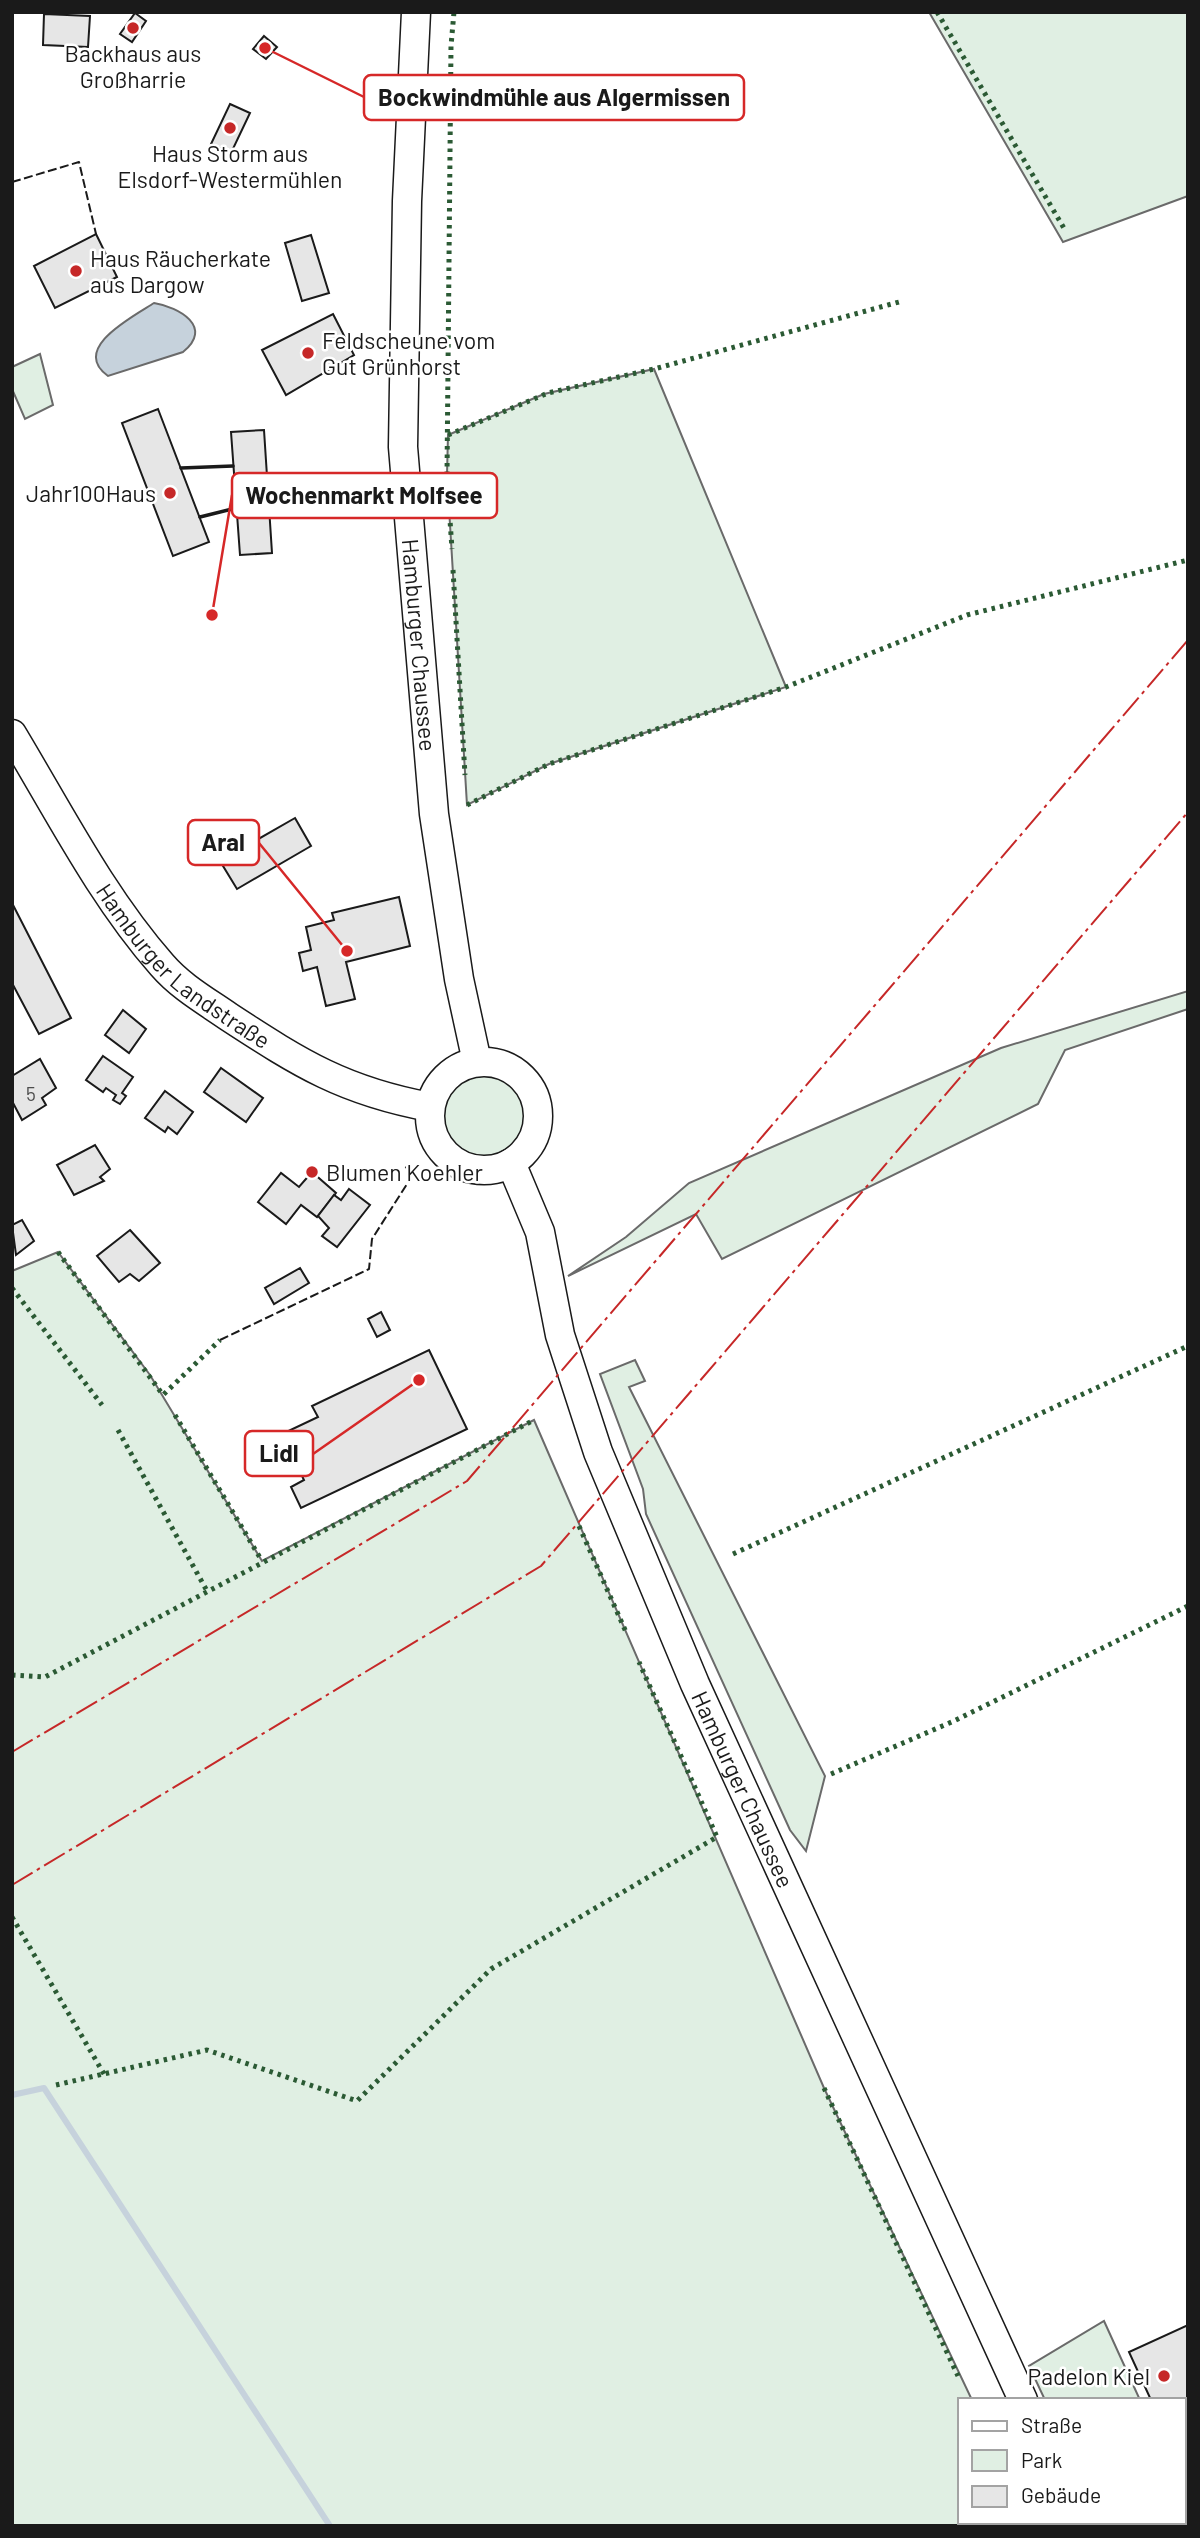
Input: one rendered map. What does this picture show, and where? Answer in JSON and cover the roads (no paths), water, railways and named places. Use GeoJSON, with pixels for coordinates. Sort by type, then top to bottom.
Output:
{"type":"FeatureCollection","features":[{"type":"Feature","properties":{"kind":"main road","name":"Hamburger Chaussee"},"geometry":{"type":"LineString","coordinates":[[416,12],[407,201],[403,447],[434,814],[459,979],[477,1062]]}},
{"type":"Feature","properties":{"kind":"main road","name":"Hamburger Landstraße"},"geometry":{"type":"LineString","coordinates":[[12,734],[105,887],[165,968],[189,990],[296,1061],[331,1080],[371,1094],[430,1107]]}},
{"type":"Feature","properties":{"kind":"main road"},"geometry":{"type":"LineString","coordinates":[[477,1062],[495,1062],[512,1069],[526,1082],[535,1098],[538,1116],[535,1135],[525,1150],[511,1163],[482,1170],[453,1161],[434,1137],[430,1122],[430,1107],[435,1091],[446,1077],[460,1067],[477,1062]]}},
{"type":"Feature","properties":{"kind":"main road","name":"Hamburger Chaussee"},"geometry":{"type":"LineString","coordinates":[[511,1163],[540,1232],[560,1335],[598,1452],[695,1684],[1022,2398]]}},
{"type":"Feature","properties":{"kind":"waterway"},"geometry":{"type":"LineString","coordinates":[[12,2095],[44,2088],[330,2526]]}},
{"type":"Feature","properties":{"kind":"place","name":"Backhaus aus Großharrie"},"geometry":{"type":"Point","coordinates":[133,28]}},
{"type":"Feature","properties":{"kind":"place","name":"Bockwindmühle aus Algermissen"},"geometry":{"type":"Point","coordinates":[265,48]}},
{"type":"Feature","properties":{"kind":"place","name":"Haus Storm aus Elsdorf-Westermühlen"},"geometry":{"type":"Point","coordinates":[230,128]}},
{"type":"Feature","properties":{"kind":"place","name":"Haus Räucherkate aus Dargow"},"geometry":{"type":"Point","coordinates":[76,271]}},
{"type":"Feature","properties":{"kind":"place","name":"Feldscheune vom Gut Grünhorst"},"geometry":{"type":"Point","coordinates":[308,353]}},
{"type":"Feature","properties":{"kind":"place","name":"Jahr100Haus"},"geometry":{"type":"Point","coordinates":[170,493]}},
{"type":"Feature","properties":{"kind":"place","name":"Wochenmarkt Molfsee"},"geometry":{"type":"Point","coordinates":[212,615]}},
{"type":"Feature","properties":{"kind":"place","name":"Aral"},"geometry":{"type":"Point","coordinates":[347,951]}},
{"type":"Feature","properties":{"kind":"place","name":"Blumen Koehler"},"geometry":{"type":"Point","coordinates":[312,1172]}},
{"type":"Feature","properties":{"kind":"place","name":"Lidl"},"geometry":{"type":"Point","coordinates":[419,1380]}},
{"type":"Feature","properties":{"kind":"place","name":"Padelon Kiel"},"geometry":{"type":"Point","coordinates":[1164,2376]}}]}
